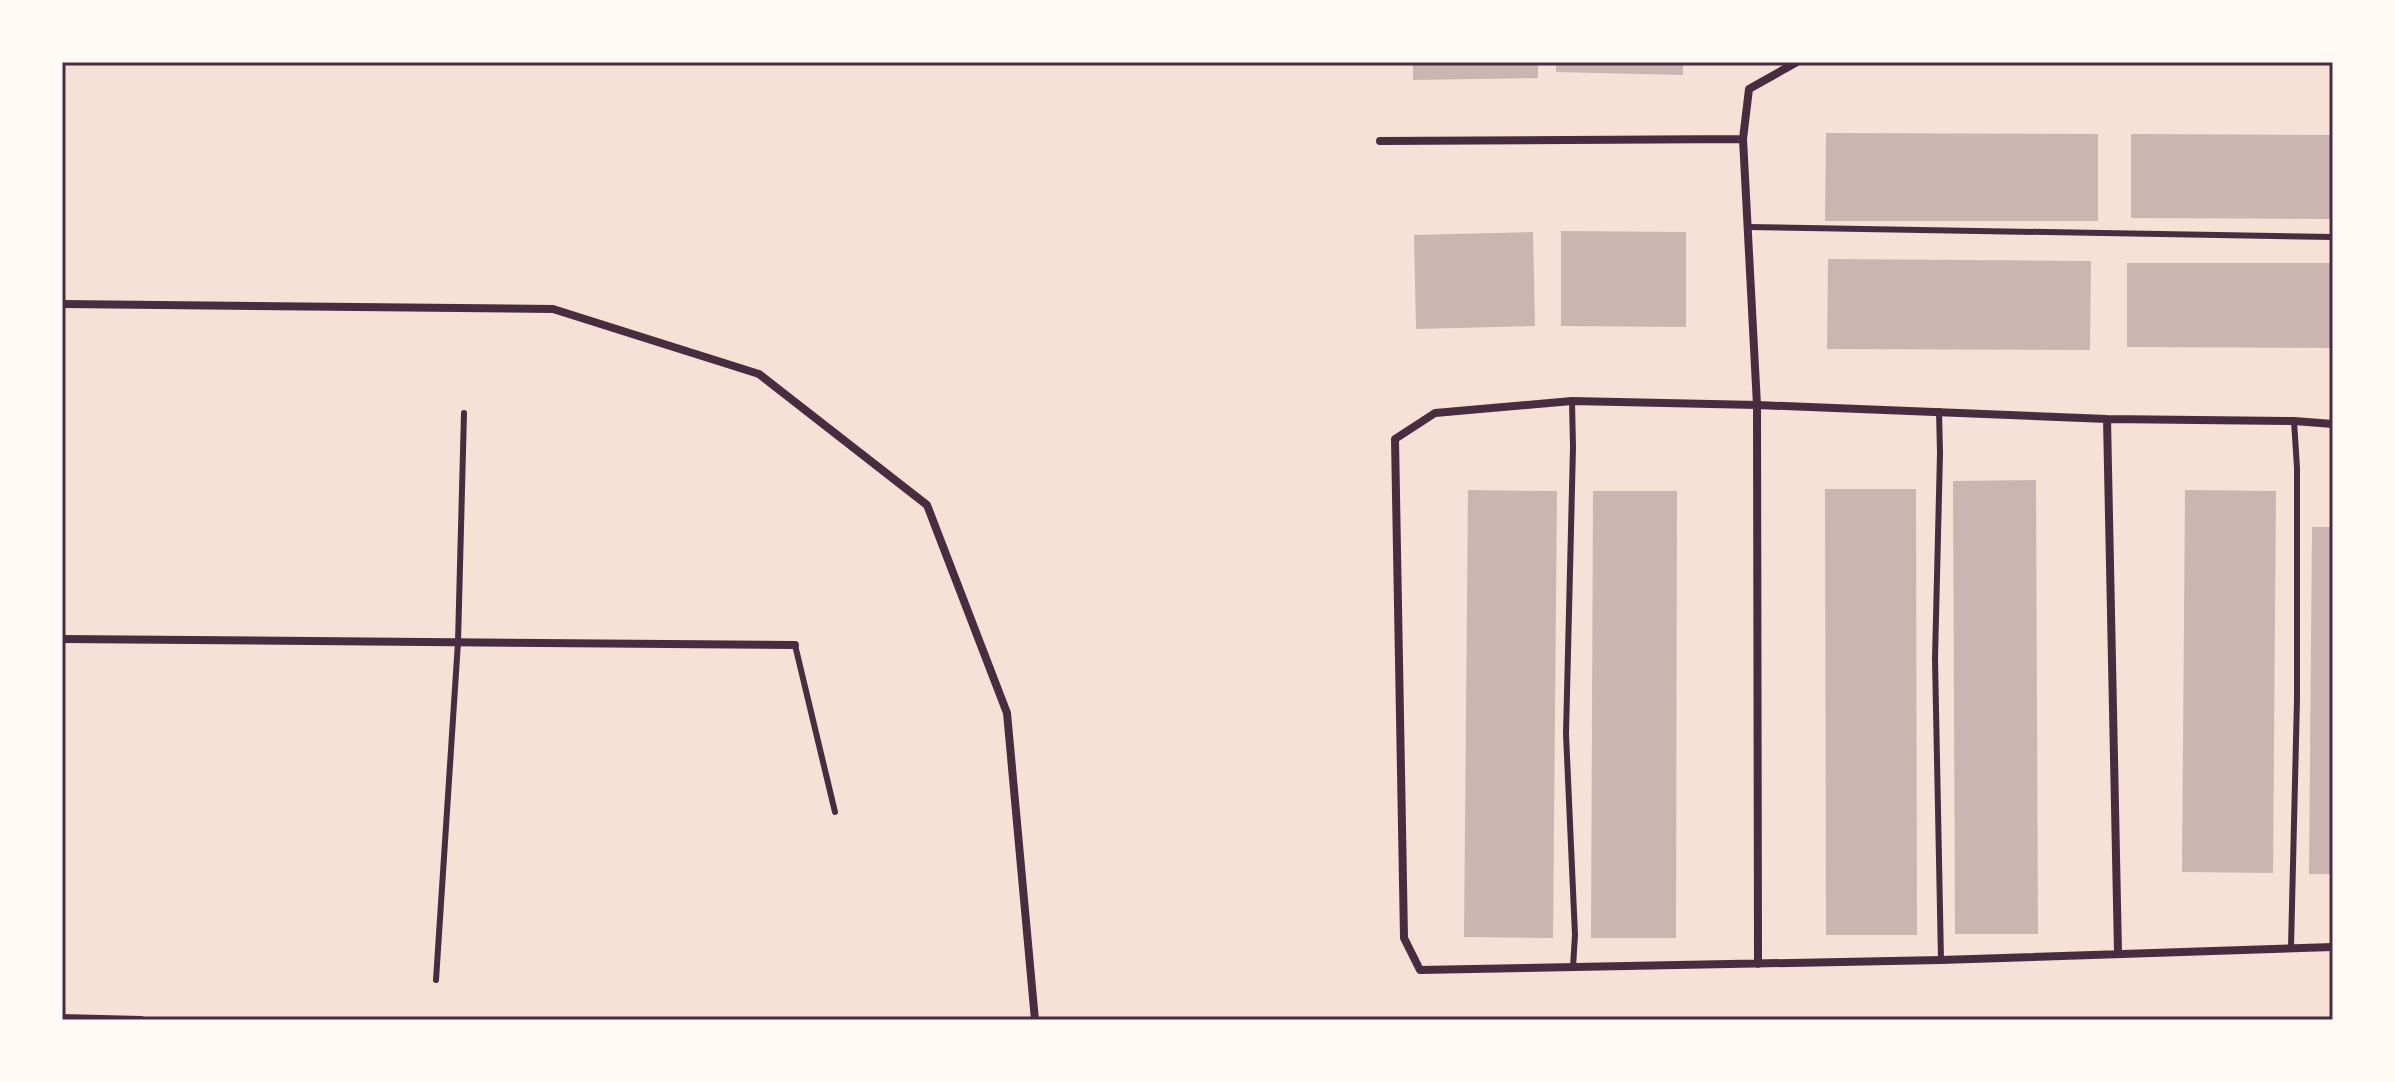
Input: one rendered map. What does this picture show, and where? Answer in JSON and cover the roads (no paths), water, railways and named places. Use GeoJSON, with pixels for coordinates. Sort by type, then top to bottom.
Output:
{"type":"FeatureCollection","features":[{"type":"Feature","properties":{"kind":"street"},"geometry":{"type":"LineString","coordinates":[[1758,964],[1757,405],[1743,139],[1749,89],[1797,62]]}},
{"type":"Feature","properties":{"kind":"street"},"geometry":{"type":"LineString","coordinates":[[1380,141],[1743,139]]}},
{"type":"Feature","properties":{"kind":"street"},"geometry":{"type":"LineString","coordinates":[[62,304],[553,309],[759,374],[927,505],[1007,713],[1035,1020]]}},
{"type":"Feature","properties":{"kind":"street"},"geometry":{"type":"LineString","coordinates":[[2333,424],[1572,401],[1435,413],[1395,439],[1404,938],[1420,970],[1941,960],[2333,947]]}},
{"type":"Feature","properties":{"kind":"street"},"geometry":{"type":"LineString","coordinates":[[2107,419],[2118,952]]}},
{"type":"Feature","properties":{"kind":"street"},"geometry":{"type":"LineString","coordinates":[[62,639],[795,645]]}},
{"type":"Feature","properties":{"kind":"street"},"geometry":{"type":"LineString","coordinates":[[62,1018],[141,1020]]}},
{"type":"Feature","properties":{"kind":"lane"},"geometry":{"type":"LineString","coordinates":[[1748,227],[2333,237]]}},
{"type":"Feature","properties":{"kind":"lane"},"geometry":{"type":"LineString","coordinates":[[1572,401],[1566,734],[1575,935],[1573,967]]}},
{"type":"Feature","properties":{"kind":"lane"},"geometry":{"type":"LineString","coordinates":[[1939,411],[1935,659],[1941,960]]}},
{"type":"Feature","properties":{"kind":"lane"},"geometry":{"type":"LineString","coordinates":[[436,980],[458,642],[464,413]]}},
{"type":"Feature","properties":{"kind":"lane"},"geometry":{"type":"LineString","coordinates":[[2291,947],[2297,699],[2297,468],[2294,421]]}},
{"type":"Feature","properties":{"kind":"lane"},"geometry":{"type":"LineString","coordinates":[[795,645],[835,812]]}}]}
